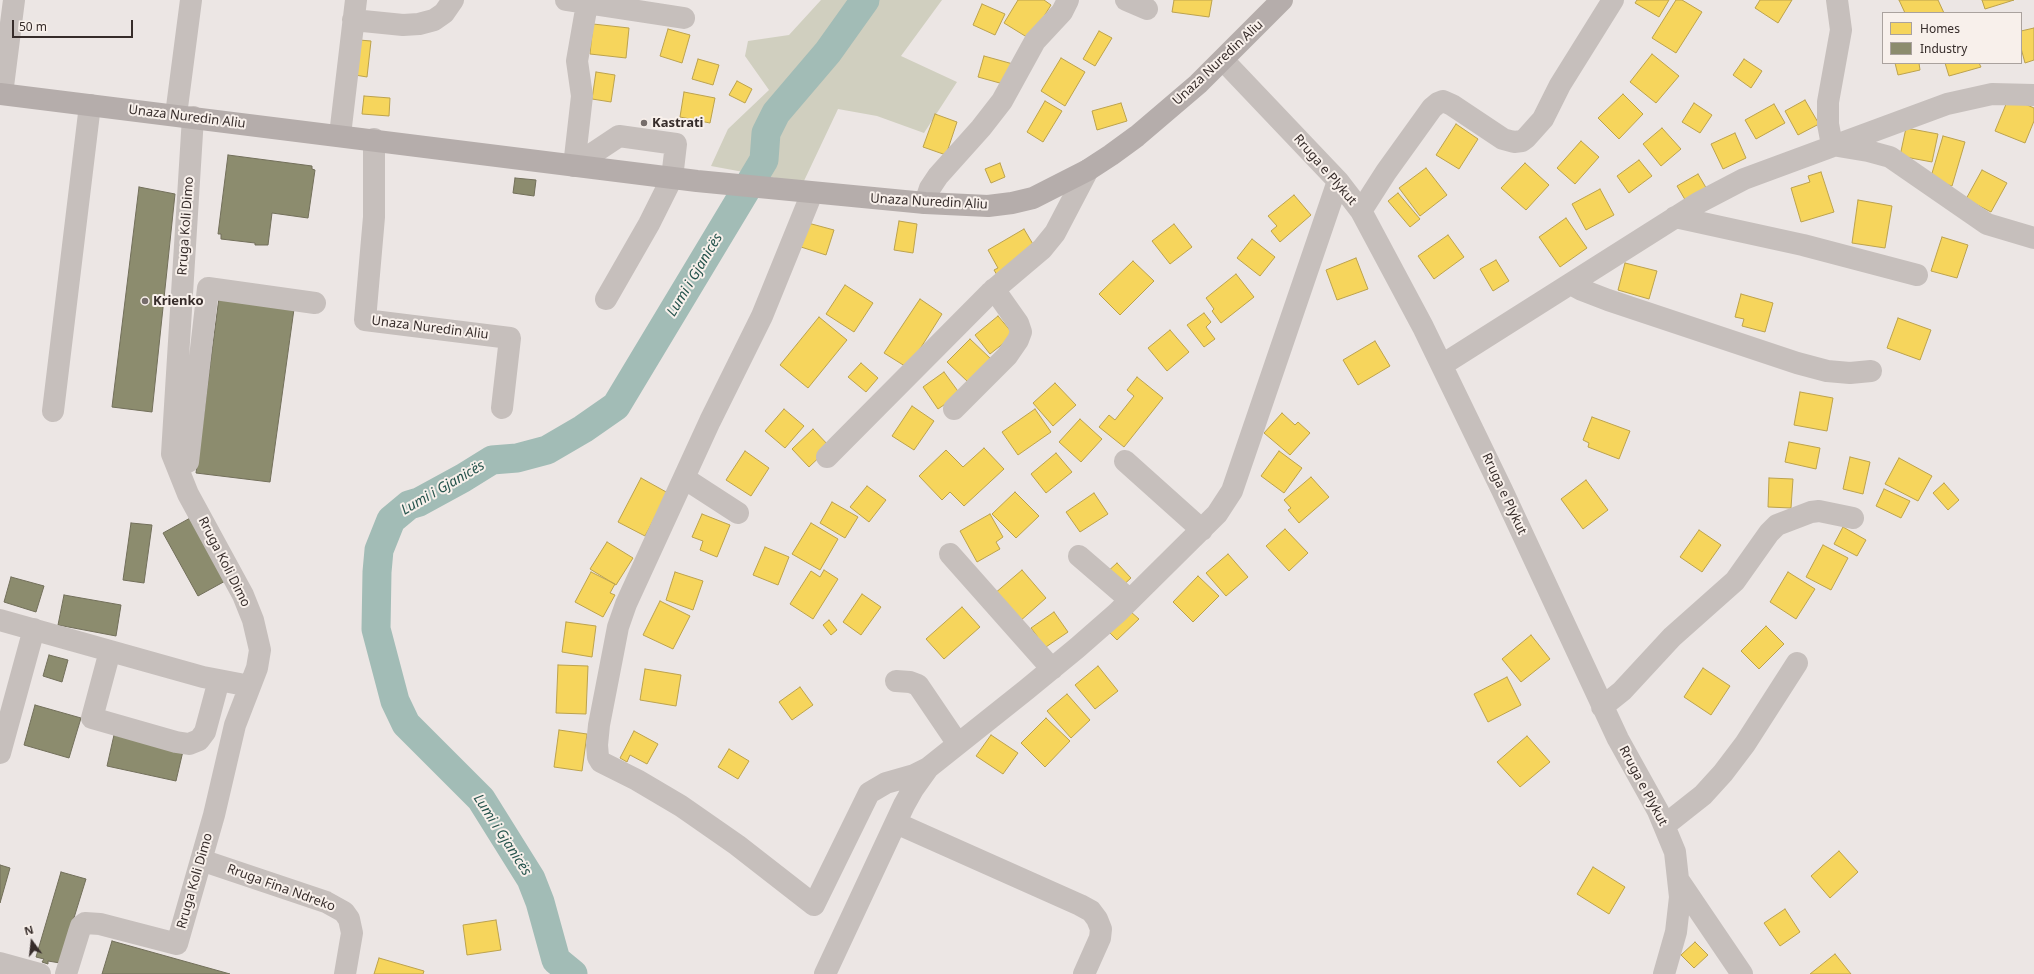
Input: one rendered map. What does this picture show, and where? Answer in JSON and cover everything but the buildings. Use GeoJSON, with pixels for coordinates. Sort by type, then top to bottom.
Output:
{"type":"FeatureCollection","features":[{"type":"Feature","properties":{"kind":"main road","name":"Unaza Nuredin Aliu"},"geometry":{"type":"LineString","coordinates":[[1,94],[340,135],[697,181],[806,193],[925,203],[988,206],[1012,203],[1033,198],[1088,170],[1137,136],[1223,60],[1282,0]]}},
{"type":"Feature","properties":{"kind":"street"},"geometry":{"type":"LineString","coordinates":[[1,94],[14,0]]}},
{"type":"Feature","properties":{"kind":"street","name":"Rruga Koli Dimo"},"geometry":{"type":"LineString","coordinates":[[188,462],[185,116],[191,0]]}},
{"type":"Feature","properties":{"kind":"street"},"geometry":{"type":"LineString","coordinates":[[340,135],[355,10],[403,25],[419,24],[434,20],[444,13],[453,0]]}},
{"type":"Feature","properties":{"kind":"street"},"geometry":{"type":"LineString","coordinates":[[566,0],[684,18]]}},
{"type":"Feature","properties":{"kind":"street"},"geometry":{"type":"LineString","coordinates":[[925,203],[930,188],[938,176],[981,128],[1002,101],[1035,41],[1062,12],[1068,0]]}},
{"type":"Feature","properties":{"kind":"street"},"geometry":{"type":"LineString","coordinates":[[1126,0],[1147,9]]}},
{"type":"Feature","properties":{"kind":"street"},"geometry":{"type":"LineString","coordinates":[[1361,211],[1386,172],[1432,108],[1438,103],[1444,101],[1452,105],[1504,139],[1514,142],[1526,138],[1543,119],[1560,84],[1613,0]]}},
{"type":"Feature","properties":{"kind":"street"},"geometry":{"type":"LineString","coordinates":[[1832,145],[1828,124],[1828,102],[1841,30],[1837,0]]}},
{"type":"Feature","properties":{"kind":"street"},"geometry":{"type":"LineString","coordinates":[[574,166],[582,96],[577,61],[587,4]]}},
{"type":"Feature","properties":{"kind":"street","name":"Rruga e Plykut"},"geometry":{"type":"LineString","coordinates":[[1223,60],[1338,181],[1361,211],[1403,286],[1442,365],[1502,490],[1618,740],[1665,825],[1675,852],[1680,897],[1676,932],[1664,974]]}},
{"type":"Feature","properties":{"kind":"street"},"geometry":{"type":"LineString","coordinates":[[1442,365],[1675,217],[1698,203],[1744,180],[1832,145],[1926,111],[1967,98],[1992,94],[2034,95]]}},
{"type":"Feature","properties":{"kind":"street"},"geometry":{"type":"LineString","coordinates":[[53,411],[90,105]]}},
{"type":"Feature","properties":{"kind":"street"},"geometry":{"type":"LineString","coordinates":[[574,166],[619,136],[676,144],[672,178],[649,224],[606,299]]}},
{"type":"Feature","properties":{"kind":"street","name":"Unaza Nuredin Aliu"},"geometry":{"type":"LineString","coordinates":[[374,140],[374,217],[364,320],[510,338],[502,408]]}},
{"type":"Feature","properties":{"kind":"street"},"geometry":{"type":"LineString","coordinates":[[1832,145],[1868,150],[1890,157],[1987,224],[2034,238]]}},
{"type":"Feature","properties":{"kind":"street"},"geometry":{"type":"LineString","coordinates":[[827,457],[994,289],[1042,249],[1056,233],[1088,170]]}},
{"type":"Feature","properties":{"kind":"street"},"geometry":{"type":"LineString","coordinates":[[806,193],[762,316],[738,362],[626,604],[618,627],[599,725],[597,745],[598,756],[601,762],[637,780],[680,806],[737,844],[814,905],[869,793],[882,786],[914,775],[928,768],[1052,670],[1130,600],[1217,514],[1232,491],[1338,181]]}},
{"type":"Feature","properties":{"kind":"street"},"geometry":{"type":"LineString","coordinates":[[1675,217],[1803,245],[1917,275]]}},
{"type":"Feature","properties":{"kind":"street"},"geometry":{"type":"LineString","coordinates":[[1571,284],[1608,300],[1796,364],[1827,371],[1850,373],[1871,371]]}},
{"type":"Feature","properties":{"kind":"street","name":"Rruga Koli Dimo"},"geometry":{"type":"LineString","coordinates":[[66,974],[81,926],[85,923],[100,924],[178,944],[214,815],[235,725],[256,668],[260,650],[253,620],[237,582],[188,494],[172,454],[208,288],[315,303]]}},
{"type":"Feature","properties":{"kind":"street"},"geometry":{"type":"LineString","coordinates":[[954,409],[1007,356],[1018,340],[1021,332],[1018,323],[994,289]]}},
{"type":"Feature","properties":{"kind":"street"},"geometry":{"type":"LineString","coordinates":[[1125,461],[1202,530]]}},
{"type":"Feature","properties":{"kind":"street"},"geometry":{"type":"LineString","coordinates":[[684,478],[738,513]]}},
{"type":"Feature","properties":{"kind":"street"},"geometry":{"type":"LineString","coordinates":[[1602,707],[1622,691],[1672,637],[1735,582],[1769,533],[1777,525],[1811,512],[1819,511],[1853,518]]}},
{"type":"Feature","properties":{"kind":"street"},"geometry":{"type":"LineString","coordinates":[[950,554],[1052,670]]}},
{"type":"Feature","properties":{"kind":"street"},"geometry":{"type":"LineString","coordinates":[[1079,556],[1130,600]]}},
{"type":"Feature","properties":{"kind":"street"},"geometry":{"type":"LineString","coordinates":[[0,620],[203,677],[250,686]]}},
{"type":"Feature","properties":{"kind":"street"},"geometry":{"type":"LineString","coordinates":[[0,753],[34,630]]}},
{"type":"Feature","properties":{"kind":"street"},"geometry":{"type":"LineString","coordinates":[[110,651],[92,718],[176,742],[189,744],[199,740],[204,732],[219,680]]}},
{"type":"Feature","properties":{"kind":"street"},"geometry":{"type":"LineString","coordinates":[[1665,825],[1703,795],[1723,773],[1745,744],[1797,663]]}},
{"type":"Feature","properties":{"kind":"street"},"geometry":{"type":"LineString","coordinates":[[896,681],[910,682],[918,685],[958,744]]}},
{"type":"Feature","properties":{"kind":"street"},"geometry":{"type":"LineString","coordinates":[[825,974],[913,789],[928,768]]}},
{"type":"Feature","properties":{"kind":"street"},"geometry":{"type":"LineString","coordinates":[[896,823],[1091,911],[1101,929],[1100,938],[1084,974]]}},
{"type":"Feature","properties":{"kind":"street","name":"Rruga Fina Ndreko"},"geometry":{"type":"LineString","coordinates":[[201,860],[326,902],[344,912],[349,919],[352,933],[345,974]]}},
{"type":"Feature","properties":{"kind":"street"},"geometry":{"type":"LineString","coordinates":[[1679,881],[1742,974]]}},
{"type":"Feature","properties":{"kind":"street"},"geometry":{"type":"LineString","coordinates":[[0,963],[40,974]]}},
{"type":"Feature","properties":{"kind":"shaded area"},"geometry":{"type":"Polygon","coordinates":[[[821,0],[942,0],[901,56],[957,82],[924,133],[877,116],[838,109],[803,183],[711,166],[728,129],[769,90],[745,56],[748,41],[789,35],[821,0]]]}},
{"type":"Feature","properties":{"kind":"waterway","name":"Lumi i Gjanicës"},"geometry":{"type":"LineString","coordinates":[[573,974],[556,960],[540,902],[531,879],[481,799],[406,724],[395,701],[376,629],[379,550],[391,520],[409,505],[419,502],[492,460],[517,458],[547,450],[583,429],[616,406],[764,160],[766,133],[776,113],[828,52],[865,0]]}},
{"type":"Feature","properties":{"kind":"place","name":"Kastrati"},"geometry":{"type":"Point","coordinates":[644,123]}},
{"type":"Feature","properties":{"kind":"place","name":"Krienko"},"geometry":{"type":"Point","coordinates":[145,301]}}]}
